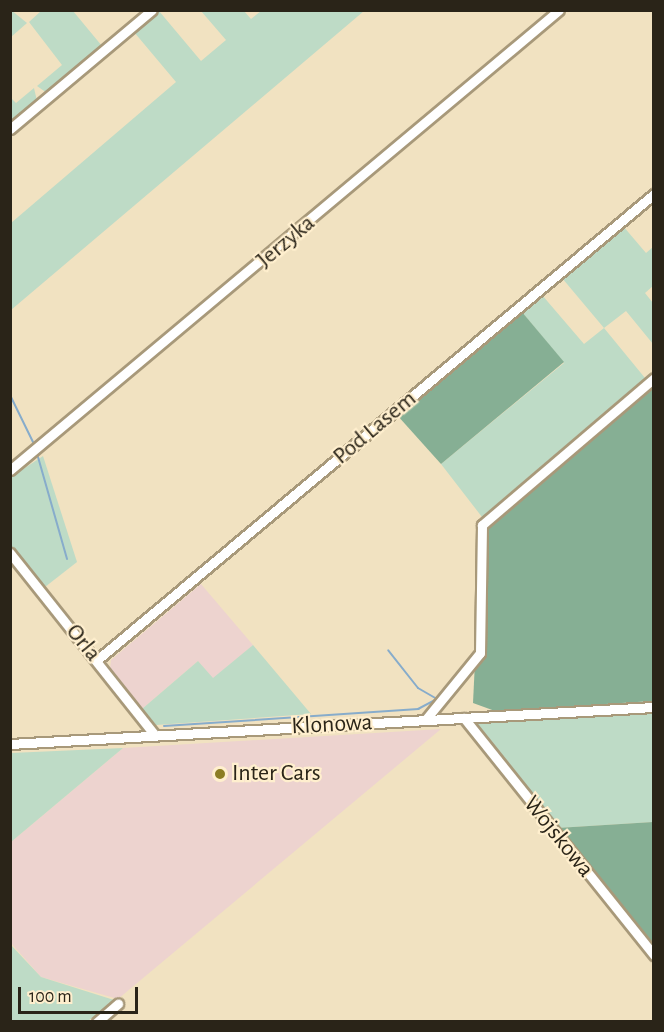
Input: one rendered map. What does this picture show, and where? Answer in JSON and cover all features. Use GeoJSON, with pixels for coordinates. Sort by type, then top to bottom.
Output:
{"type":"FeatureCollection","features":[{"type":"Feature","properties":{"kind":"street"},"geometry":{"type":"LineString","coordinates":[[10,129],[152,10]]}},
{"type":"Feature","properties":{"kind":"street","name":"Jerzyka"},"geometry":{"type":"LineString","coordinates":[[10,470],[559,10]]}},
{"type":"Feature","properties":{"kind":"street","name":"Pod Lasem"},"geometry":{"type":"LineString","coordinates":[[96,660],[654,194]]}},
{"type":"Feature","properties":{"kind":"street"},"geometry":{"type":"LineString","coordinates":[[426,720],[480,653],[482,525],[654,378]]}},
{"type":"Feature","properties":{"kind":"street","name":"Orla"},"geometry":{"type":"LineString","coordinates":[[10,553],[155,735]]}},
{"type":"Feature","properties":{"kind":"street","name":"Klonowa"},"geometry":{"type":"LineString","coordinates":[[10,744],[654,707]]}},
{"type":"Feature","properties":{"kind":"street","name":"Wojskowa"},"geometry":{"type":"LineString","coordinates":[[465,717],[654,955]]}},
{"type":"Feature","properties":{"kind":"street"},"geometry":{"type":"LineString","coordinates":[[97,1022],[118,1004]]}},
{"type":"Feature","properties":{"kind":"shaded area"},"geometry":{"type":"Polygon","coordinates":[[[201,584],[253,645],[213,679],[198,661],[142,709],[110,669],[111,660],[201,584]]]}},
{"type":"Feature","properties":{"kind":"shaded area"},"geometry":{"type":"Polygon","coordinates":[[[441,729],[118,999],[41,977],[11,943],[11,842],[123,748],[441,729]]]}},
{"type":"Feature","properties":{"kind":"green space"},"geometry":{"type":"Polygon","coordinates":[[[10,11],[27,23],[11,37],[10,11]]]}},
{"type":"Feature","properties":{"kind":"green space"},"geometry":{"type":"Polygon","coordinates":[[[41,11],[73,11],[102,46],[47,93],[37,86],[62,65],[29,22],[41,11]]]}},
{"type":"Feature","properties":{"kind":"green space"},"geometry":{"type":"Polygon","coordinates":[[[159,11],[201,61],[226,40],[201,11],[244,11],[251,19],[261,11],[364,11],[11,310],[11,223],[176,82],[134,32],[159,11]]]}},
{"type":"Feature","properties":{"kind":"green space"},"geometry":{"type":"Polygon","coordinates":[[[34,88],[37,101],[11,123],[10,97],[16,103],[34,88]]]}},
{"type":"Feature","properties":{"kind":"green space"},"geometry":{"type":"Polygon","coordinates":[[[623,226],[646,253],[653,247],[653,286],[645,293],[653,303],[653,344],[626,311],[604,328],[562,278],[623,226]]]}},
{"type":"Feature","properties":{"kind":"green space"},"geometry":{"type":"Polygon","coordinates":[[[542,295],[584,344],[604,328],[645,378],[482,517],[441,464],[564,363],[522,312],[542,295]]]}},
{"type":"Feature","properties":{"kind":"green space"},"geometry":{"type":"Polygon","coordinates":[[[522,312],[564,362],[441,464],[397,415],[522,312]]]}},
{"type":"Feature","properties":{"kind":"green space"},"geometry":{"type":"Polygon","coordinates":[[[653,386],[653,701],[495,711],[473,703],[482,517],[653,386]]]}},
{"type":"Feature","properties":{"kind":"green space"},"geometry":{"type":"Polygon","coordinates":[[[43,456],[77,562],[45,587],[10,545],[11,477],[43,456]]]}},
{"type":"Feature","properties":{"kind":"green space"},"geometry":{"type":"Polygon","coordinates":[[[253,645],[311,714],[156,725],[142,709],[198,661],[213,678],[253,645]]]}},
{"type":"Feature","properties":{"kind":"green space"},"geometry":{"type":"Polygon","coordinates":[[[653,711],[653,822],[557,828],[473,721],[653,711]]]}},
{"type":"Feature","properties":{"kind":"green space"},"geometry":{"type":"Polygon","coordinates":[[[123,748],[11,842],[11,753],[123,748]]]}},
{"type":"Feature","properties":{"kind":"green space"},"geometry":{"type":"Polygon","coordinates":[[[653,822],[653,947],[557,828],[653,822]]]}},
{"type":"Feature","properties":{"kind":"green space"},"geometry":{"type":"Polygon","coordinates":[[[10,944],[41,977],[114,1000],[88,1021],[11,1021],[10,944]]]}},
{"type":"Feature","properties":{"kind":"waterway"},"geometry":{"type":"LineString","coordinates":[[10,395],[35,446]]}},
{"type":"Feature","properties":{"kind":"waterway"},"geometry":{"type":"LineString","coordinates":[[38,457],[67,559]]}},
{"type":"Feature","properties":{"kind":"waterway"},"geometry":{"type":"LineString","coordinates":[[164,726],[418,709],[437,699],[418,688],[388,650]]}},
{"type":"Feature","properties":{"kind":"place","name":"Inter Cars"},"geometry":{"type":"Point","coordinates":[220,774]}}]}
